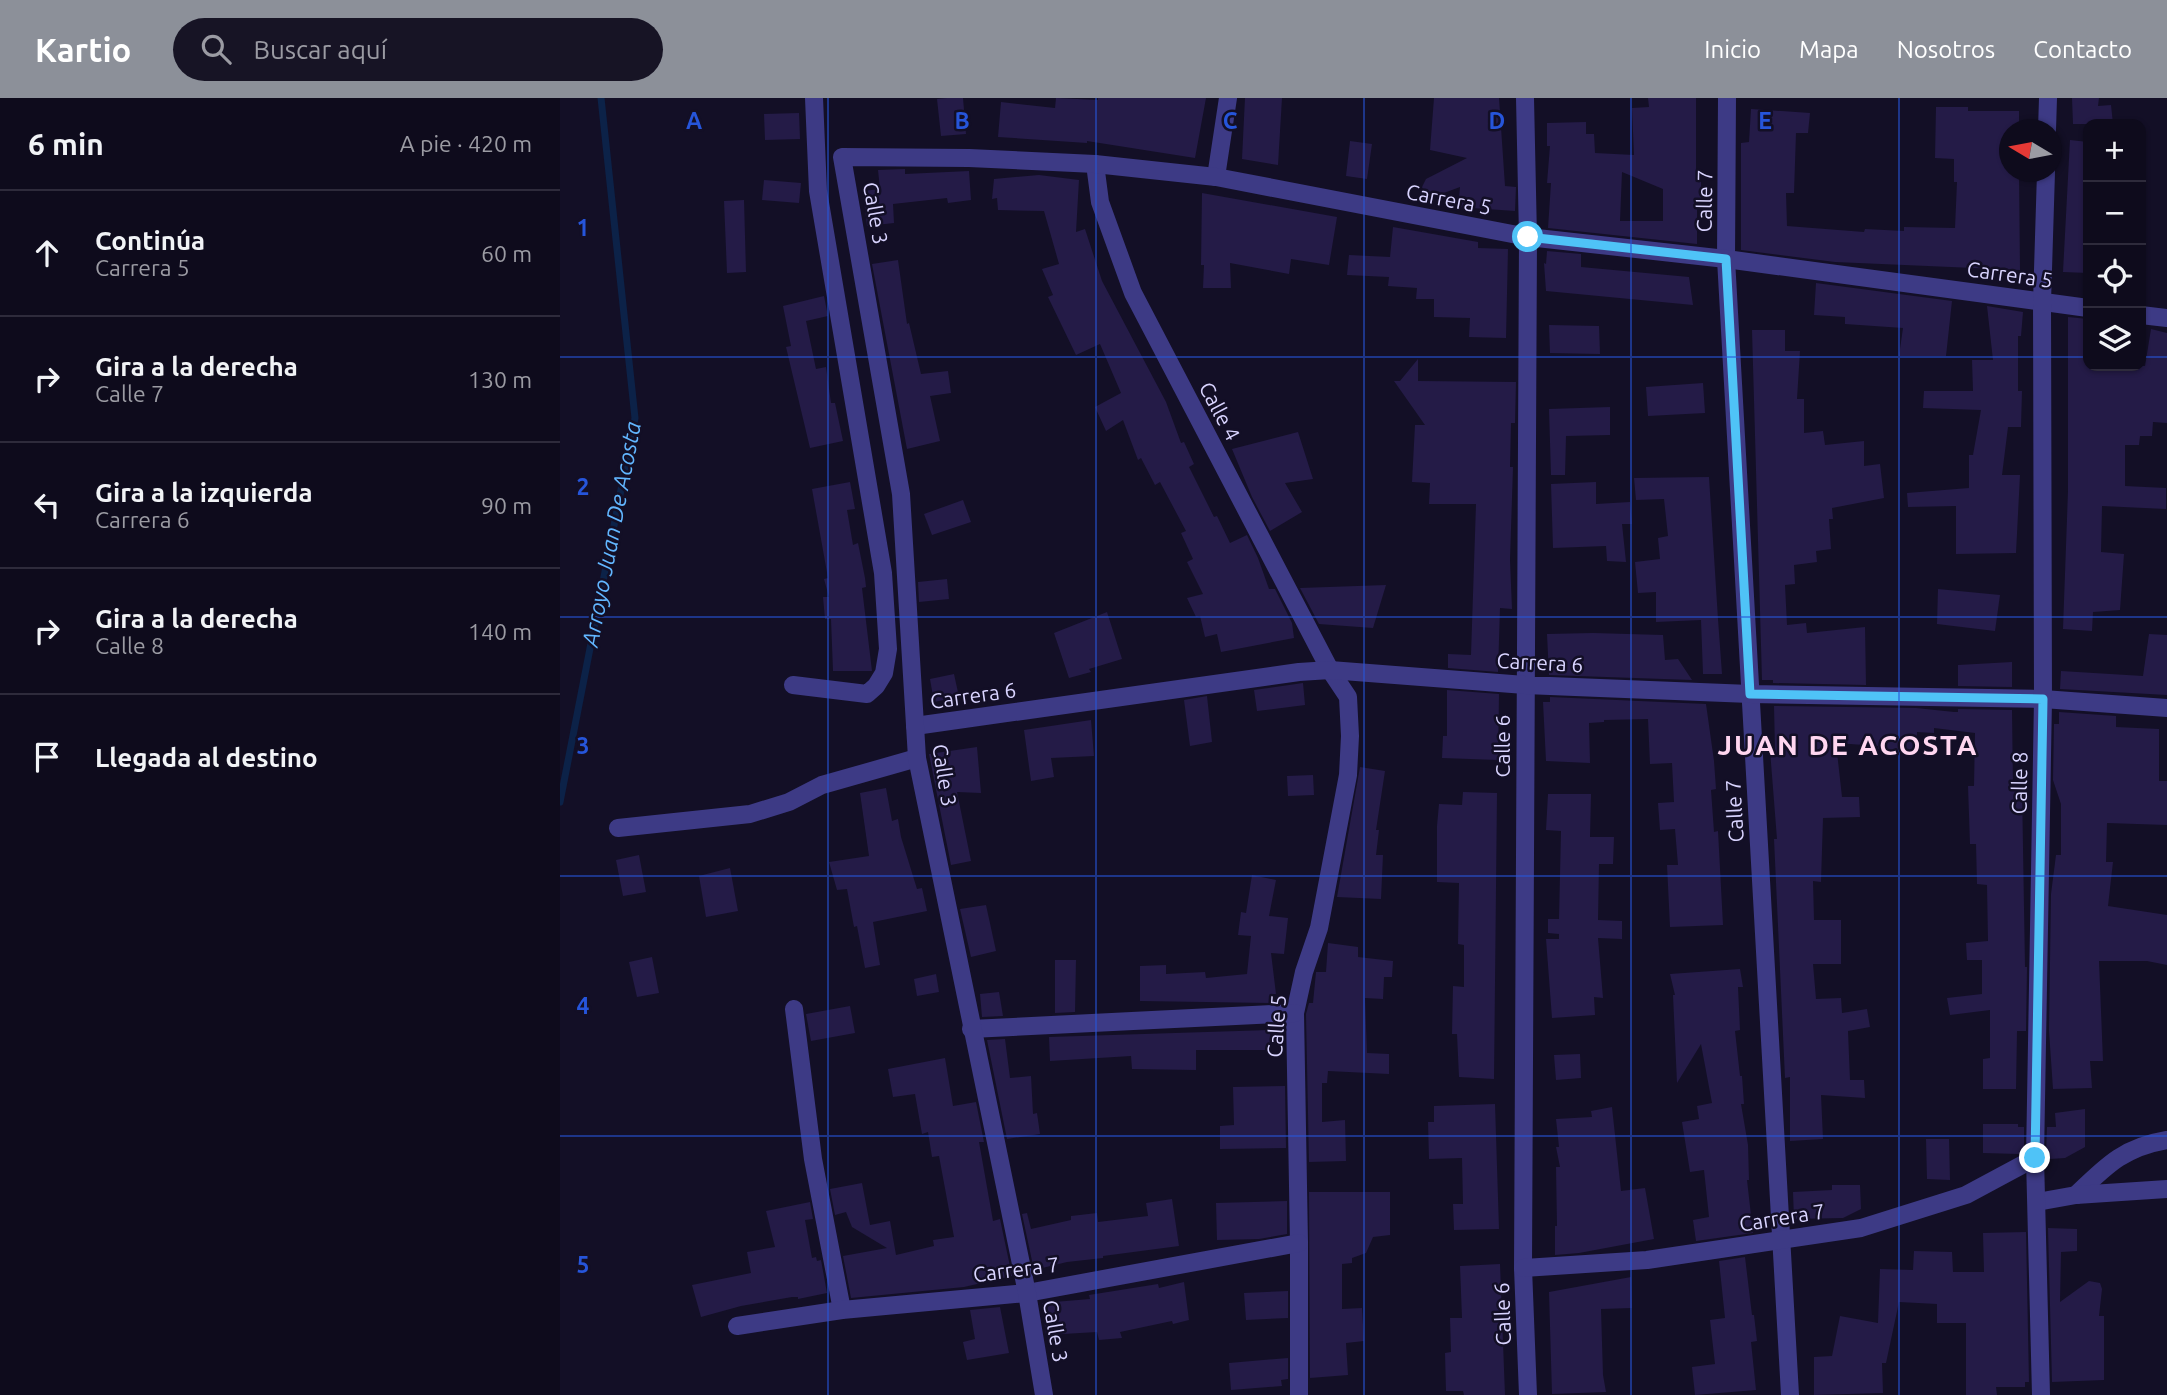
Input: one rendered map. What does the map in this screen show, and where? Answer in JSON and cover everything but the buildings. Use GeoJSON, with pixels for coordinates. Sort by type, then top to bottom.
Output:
{"type":"FeatureCollection","features":[{"type":"Feature","properties":{"kind":"street"},"geometry":{"type":"LineString","coordinates":[[793,685],[867,694],[884,673],[888,649],[883,573],[818,191],[814,98]]}},
{"type":"Feature","properties":{"kind":"street"},"geometry":{"type":"LineString","coordinates":[[1216,177],[1228,98]]}},
{"type":"Feature","properties":{"kind":"street","name":"Calle 6"},"geometry":{"type":"LineString","coordinates":[[1525,98],[1528,237],[1523,1268],[1528,1395]]}},
{"type":"Feature","properties":{"kind":"street","name":"Calle 7"},"geometry":{"type":"LineString","coordinates":[[1727,98],[1726,259],[1790,1395]]}},
{"type":"Feature","properties":{"kind":"street"},"geometry":{"type":"LineString","coordinates":[[2047,119],[2048,98]]}},
{"type":"Feature","properties":{"kind":"street","name":"Carrera 5"},"geometry":{"type":"LineString","coordinates":[[842,157],[969,158],[1095,164],[1216,177],[1528,237],[1726,259],[2083,307]]}},
{"type":"Feature","properties":{"kind":"street","name":"Calle 3"},"geometry":{"type":"LineString","coordinates":[[842,157],[901,494],[917,758],[1027,1293],[1044,1395]]}},
{"type":"Feature","properties":{"kind":"street","name":"Calle 4"},"geometry":{"type":"LineString","coordinates":[[1095,164],[1100,202],[1133,293],[1330,670]]}},
{"type":"Feature","properties":{"kind":"street","name":"Calle 8"},"geometry":{"type":"LineString","coordinates":[[2041,1395],[2035,1158],[2043,699],[2042,302],[2046,182]]}},
{"type":"Feature","properties":{"kind":"street"},"geometry":{"type":"LineString","coordinates":[[825,236],[855,224]]}},
{"type":"Feature","properties":{"kind":"street"},"geometry":{"type":"LineString","coordinates":[[2146,316],[2167,318]]}},
{"type":"Feature","properties":{"kind":"street","name":"Carrera 6"},"geometry":{"type":"LineString","coordinates":[[915,726],[1299,672],[1330,670],[1525,685],[1750,694],[2043,699],[2167,708]]}},
{"type":"Feature","properties":{"kind":"street","name":"Calle 5"},"geometry":{"type":"LineString","coordinates":[[1298,1395],[1299,1243],[1295,1013],[1304,972],[1319,928],[1348,775],[1350,736],[1348,697],[1330,670]]}},
{"type":"Feature","properties":{"kind":"street"},"geometry":{"type":"LineString","coordinates":[[618,828],[750,814],[789,802],[822,785],[917,758]]}},
{"type":"Feature","properties":{"kind":"street"},"geometry":{"type":"LineString","coordinates":[[794,1009],[813,1159],[842,1310]]}},
{"type":"Feature","properties":{"kind":"street"},"geometry":{"type":"LineString","coordinates":[[971,1029],[1295,1013]]}},
{"type":"Feature","properties":{"kind":"street"},"geometry":{"type":"LineString","coordinates":[[2076,1195],[2108,1164],[2144,1144],[2167,1140]]}},
{"type":"Feature","properties":{"kind":"street","name":"Carrera 7"},"geometry":{"type":"LineString","coordinates":[[1523,1268],[1647,1260],[1861,1228],[1966,1195],[2035,1158]]}},
{"type":"Feature","properties":{"kind":"street"},"geometry":{"type":"LineString","coordinates":[[2037,1202],[2076,1195],[2167,1189]]}},
{"type":"Feature","properties":{"kind":"street","name":"Carrera 7"},"geometry":{"type":"LineString","coordinates":[[737,1326],[842,1310],[1027,1293],[1299,1243]]}},
{"type":"Feature","properties":{"kind":"waterway","name":"Arroyo Juan De Acosta"},"geometry":{"type":"LineString","coordinates":[[560,802],[635,418],[601,98]]}},
{"type":"Feature","properties":{"kind":"district","name":"JUAN DE ACOSTA"},"geometry":{"type":"Point","coordinates":[1848,744]}},
{"type":"Feature","properties":{"kind":"route"},"geometry":{"type":"LineString","coordinates":[[1528,237],[1726,259],[1750,694],[2043,699],[2035,1158]]}}]}
